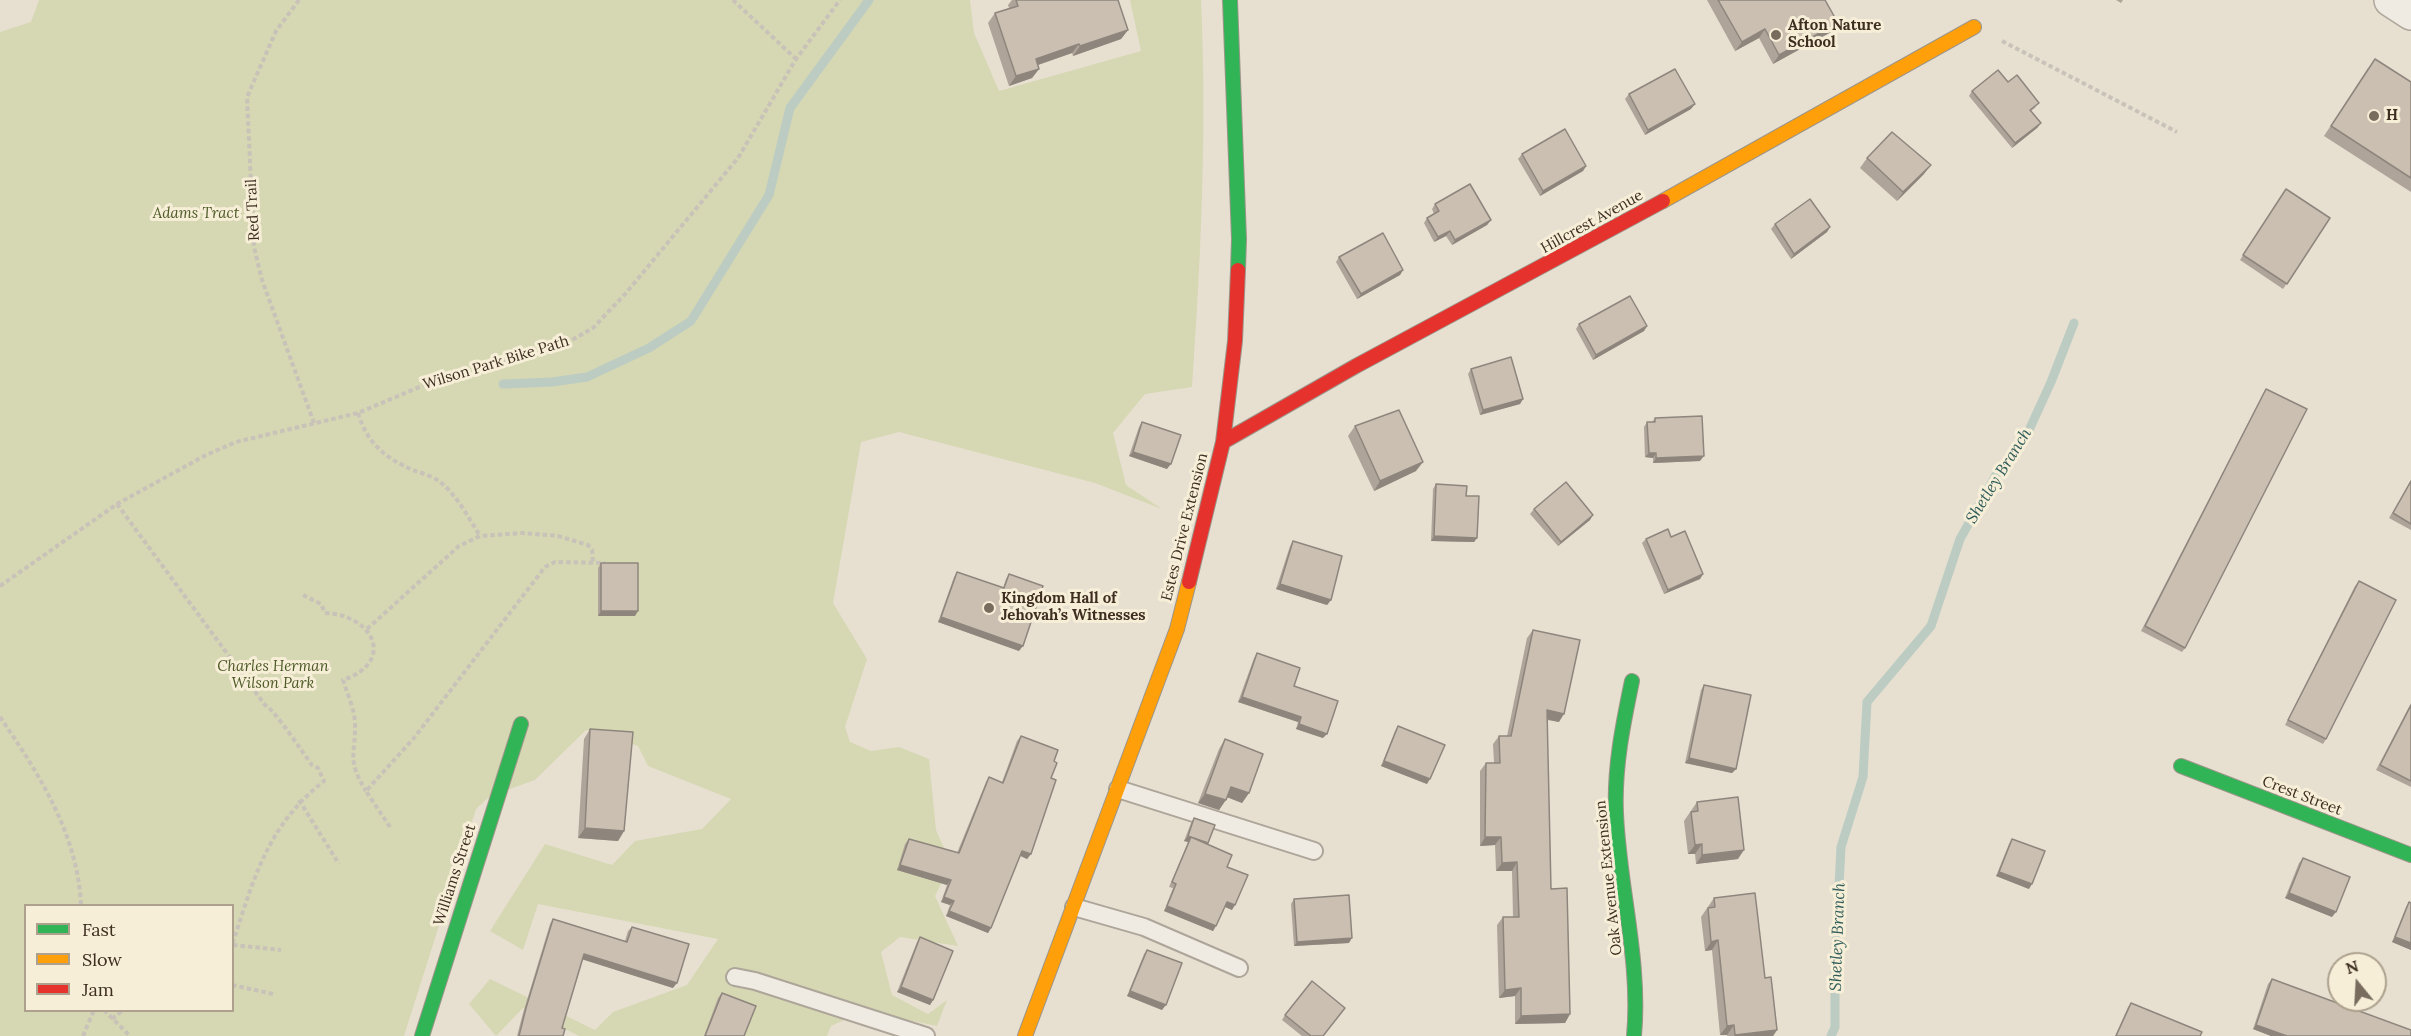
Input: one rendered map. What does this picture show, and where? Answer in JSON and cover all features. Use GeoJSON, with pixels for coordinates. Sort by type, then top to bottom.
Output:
{"type":"FeatureCollection","features":[{"type":"Feature","properties":{"kind":"street","name":"Estes Drive Extension"},"geometry":{"type":"LineString","coordinates":[[1025,1036],[1177,629],[1223,442],[1235,341],[1239,250],[1230,0]]}},
{"type":"Feature","properties":{"kind":"street"},"geometry":{"type":"LineString","coordinates":[[2391,0],[2411,13]]}},
{"type":"Feature","properties":{"kind":"street","name":"Hillcrest Avenue"},"geometry":{"type":"LineString","coordinates":[[1223,442],[1356,366],[1573,252],[1974,27]]}},
{"type":"Feature","properties":{"kind":"street","name":"Oak Avenue Extension"},"geometry":{"type":"LineString","coordinates":[[1632,681],[1617,768],[1616,815],[1635,957],[1638,1009],[1634,1036]]}},
{"type":"Feature","properties":{"kind":"street","name":"Williams Street"},"geometry":{"type":"LineString","coordinates":[[422,1036],[521,724]]}},
{"type":"Feature","properties":{"kind":"street","name":"Crest Street"},"geometry":{"type":"LineString","coordinates":[[2181,766],[2411,855]]}},
{"type":"Feature","properties":{"kind":"lane"},"geometry":{"type":"LineString","coordinates":[[1118,789],[1314,851]]}},
{"type":"Feature","properties":{"kind":"lane"},"geometry":{"type":"LineString","coordinates":[[1074,907],[1144,927],[1239,968]]}},
{"type":"Feature","properties":{"kind":"lane"},"geometry":{"type":"LineString","coordinates":[[735,977],[755,981],[926,1036]]}},
{"type":"Feature","properties":{"kind":"path","name":"Red Trail"},"geometry":{"type":"LineString","coordinates":[[299,0],[276,31],[247,97],[254,247],[262,280],[314,423]]}},
{"type":"Feature","properties":{"kind":"path"},"geometry":{"type":"LineString","coordinates":[[733,0],[796,59]]}},
{"type":"Feature","properties":{"kind":"path","name":"Wilson Park Bike Path"},"geometry":{"type":"LineString","coordinates":[[0,586],[117,504],[172,472],[236,442],[358,413],[455,372],[535,354],[570,341],[593,328],[626,293],[738,158],[796,59],[840,0]]}},
{"type":"Feature","properties":{"kind":"path"},"geometry":{"type":"LineString","coordinates":[[1974,27],[2072,75],[2177,132]]}},
{"type":"Feature","properties":{"kind":"path"},"geometry":{"type":"LineString","coordinates":[[358,413],[367,436],[378,450],[400,465],[437,480],[459,501],[480,536]]}},
{"type":"Feature","properties":{"kind":"path"},"geometry":{"type":"LineString","coordinates":[[117,504],[265,705],[277,714],[279,722],[312,765],[318,768],[324,781],[299,800],[281,825],[252,879],[234,942]]}},
{"type":"Feature","properties":{"kind":"path"},"geometry":{"type":"LineString","coordinates":[[367,629],[459,546],[480,536],[522,533],[558,536],[588,545],[592,550],[593,563]]}},
{"type":"Feature","properties":{"kind":"path"},"geometry":{"type":"LineString","coordinates":[[366,791],[414,738],[545,567],[555,562],[613,563]]}},
{"type":"Feature","properties":{"kind":"path"},"geometry":{"type":"LineString","coordinates":[[303,595],[321,604],[325,613],[353,618],[367,629],[372,640],[370,659],[360,672],[343,680],[355,723],[352,760],[356,774],[390,827]]}},
{"type":"Feature","properties":{"kind":"path"},"geometry":{"type":"LineString","coordinates":[[0,717],[40,777],[58,812],[74,866],[81,904]]}},
{"type":"Feature","properties":{"kind":"path"},"geometry":{"type":"LineString","coordinates":[[299,800],[339,864]]}},
{"type":"Feature","properties":{"kind":"path"},"geometry":{"type":"LineString","coordinates":[[234,945],[281,950]]}},
{"type":"Feature","properties":{"kind":"path"},"geometry":{"type":"LineString","coordinates":[[234,985],[273,994]]}},
{"type":"Feature","properties":{"kind":"path"},"geometry":{"type":"LineString","coordinates":[[83,1036],[94,1012]]}},
{"type":"Feature","properties":{"kind":"path"},"geometry":{"type":"LineString","coordinates":[[105,1012],[130,1036]]}},
{"type":"Feature","properties":{"kind":"path"},"geometry":{"type":"LineString","coordinates":[[112,1019],[122,1012]]}},
{"type":"Feature","properties":{"kind":"green space"},"geometry":{"type":"Polygon","coordinates":[[[39,0],[970,0],[974,33],[999,91],[1141,51],[1130,0],[1201,0],[1202,194],[1192,387],[1145,394],[1113,433],[1126,485],[1162,509],[1095,483],[899,432],[861,442],[833,603],[867,659],[845,727],[850,742],[871,751],[899,747],[929,759],[936,830],[951,864],[935,896],[958,946],[900,937],[881,952],[892,995],[928,1014],[947,1000],[937,1026],[864,1011],[831,1026],[827,1036],[579,1036],[523,1008],[496,1036],[469,1004],[490,979],[595,1030],[613,1012],[687,985],[718,939],[538,904],[523,950],[490,931],[545,844],[612,865],[635,841],[702,829],[731,799],[648,766],[638,746],[586,730],[535,780],[490,796],[476,809],[404,1036],[0,1036],[0,32],[31,22],[39,0]]]}},
{"type":"Feature","properties":{"kind":"building"},"geometry":{"type":"Polygon","coordinates":[[[1016,0],[1118,0],[1128,30],[1036,59],[1039,69],[1016,76],[995,13],[1018,6],[1016,0]]]}},
{"type":"Feature","properties":{"kind":"building","name":"Afton Nature School"},"geometry":{"type":"Polygon","coordinates":[[[1718,0],[1825,0],[1838,23],[1779,55],[1765,29],[1742,42],[1718,0]]]}},
{"type":"Feature","properties":{"kind":"building","name":"H"},"geometry":{"type":"Polygon","coordinates":[[[2375,59],[2411,82],[2411,178],[2331,126],[2375,59]]]}},
{"type":"Feature","properties":{"kind":"building"},"geometry":{"type":"Polygon","coordinates":[[[1675,69],[1695,104],[1648,130],[1629,94],[1675,69]]]}},
{"type":"Feature","properties":{"kind":"building"},"geometry":{"type":"Polygon","coordinates":[[[1998,70],[2008,82],[2017,75],[2039,103],[2030,110],[2041,123],[2015,143],[1972,91],[1998,70]]]}},
{"type":"Feature","properties":{"kind":"building"},"geometry":{"type":"Polygon","coordinates":[[[1565,129],[1586,166],[1543,191],[1522,154],[1565,129]]]}},
{"type":"Feature","properties":{"kind":"building"},"geometry":{"type":"Polygon","coordinates":[[[1892,132],[1931,165],[1903,192],[1867,158],[1892,132]]]}},
{"type":"Feature","properties":{"kind":"building"},"geometry":{"type":"Polygon","coordinates":[[[1470,184],[1491,220],[1455,240],[1450,231],[1438,237],[1427,218],[1439,211],[1435,204],[1470,184]]]}},
{"type":"Feature","properties":{"kind":"building"},"geometry":{"type":"Polygon","coordinates":[[[2286,189],[2330,218],[2287,284],[2243,255],[2286,189]]]}},
{"type":"Feature","properties":{"kind":"building"},"geometry":{"type":"Polygon","coordinates":[[[1810,199],[1830,227],[1794,254],[1775,224],[1810,199]]]}},
{"type":"Feature","properties":{"kind":"building"},"geometry":{"type":"Polygon","coordinates":[[[1383,233],[1403,270],[1361,294],[1339,257],[1383,233]]]}},
{"type":"Feature","properties":{"kind":"building"},"geometry":{"type":"Polygon","coordinates":[[[1630,296],[1647,326],[1596,355],[1579,324],[1630,296]]]}},
{"type":"Feature","properties":{"kind":"building"},"geometry":{"type":"Polygon","coordinates":[[[1511,357],[1523,399],[1483,410],[1471,369],[1511,357]]]}},
{"type":"Feature","properties":{"kind":"building"},"geometry":{"type":"Polygon","coordinates":[[[2266,389],[2307,409],[2185,648],[2145,626],[2266,389]]]}},
{"type":"Feature","properties":{"kind":"building"},"geometry":{"type":"Polygon","coordinates":[[[1399,410],[1423,462],[1380,481],[1355,426],[1399,410]]]}},
{"type":"Feature","properties":{"kind":"building"},"geometry":{"type":"Polygon","coordinates":[[[1702,416],[1704,456],[1656,458],[1656,453],[1649,453],[1647,422],[1655,422],[1655,418],[1702,416]]]}},
{"type":"Feature","properties":{"kind":"building"},"geometry":{"type":"Polygon","coordinates":[[[1142,422],[1181,435],[1171,464],[1133,452],[1142,422]]]}},
{"type":"Feature","properties":{"kind":"building"},"geometry":{"type":"Polygon","coordinates":[[[2411,481],[2411,524],[2393,513],[2411,481]]]}},
{"type":"Feature","properties":{"kind":"building"},"geometry":{"type":"Polygon","coordinates":[[[1566,482],[1593,515],[1561,542],[1534,509],[1566,482]]]}},
{"type":"Feature","properties":{"kind":"building"},"geometry":{"type":"Polygon","coordinates":[[[1436,484],[1467,486],[1466,496],[1479,496],[1477,538],[1434,536],[1436,484]]]}},
{"type":"Feature","properties":{"kind":"building"},"geometry":{"type":"Polygon","coordinates":[[[1668,529],[1671,537],[1685,531],[1703,574],[1668,590],[1646,539],[1668,529]]]}},
{"type":"Feature","properties":{"kind":"building"},"geometry":{"type":"Polygon","coordinates":[[[1293,541],[1342,556],[1331,600],[1280,584],[1293,541]]]}},
{"type":"Feature","properties":{"kind":"building"},"geometry":{"type":"Polygon","coordinates":[[[601,563],[638,563],[638,611],[601,611],[601,563]]]}},
{"type":"Feature","properties":{"kind":"building","name":"Kingdom Hall of Jehovah’s Witnesses"},"geometry":{"type":"Polygon","coordinates":[[[957,572],[1004,588],[1009,574],[1043,586],[1023,646],[941,617],[957,572]]]}},
{"type":"Feature","properties":{"kind":"building"},"geometry":{"type":"Polygon","coordinates":[[[2359,581],[2396,600],[2326,739],[2288,720],[2359,581]]]}},
{"type":"Feature","properties":{"kind":"building"},"geometry":{"type":"Polygon","coordinates":[[[1533,630],[1580,640],[1564,714],[1547,710],[1551,889],[1567,888],[1570,1014],[1521,1016],[1521,988],[1505,990],[1503,917],[1519,917],[1517,862],[1502,863],[1501,837],[1485,837],[1486,763],[1500,763],[1499,736],[1511,736],[1533,630]]]}},
{"type":"Feature","properties":{"kind":"building"},"geometry":{"type":"Polygon","coordinates":[[[1257,653],[1300,668],[1294,686],[1338,701],[1327,734],[1299,724],[1301,717],[1242,697],[1257,653]]]}},
{"type":"Feature","properties":{"kind":"building"},"geometry":{"type":"Polygon","coordinates":[[[1704,685],[1751,695],[1736,769],[1689,758],[1704,685]]]}},
{"type":"Feature","properties":{"kind":"building"},"geometry":{"type":"Polygon","coordinates":[[[2411,705],[2411,781],[2380,765],[2411,705]]]}},
{"type":"Feature","properties":{"kind":"building"},"geometry":{"type":"Polygon","coordinates":[[[1398,726],[1445,745],[1430,779],[1384,761],[1398,726]]]}},
{"type":"Feature","properties":{"kind":"building"},"geometry":{"type":"Polygon","coordinates":[[[590,729],[633,732],[624,831],[585,828],[590,729]]]}},
{"type":"Feature","properties":{"kind":"building"},"geometry":{"type":"Polygon","coordinates":[[[1021,736],[1058,750],[1054,761],[1057,763],[1051,778],[1056,780],[1031,854],[1022,851],[991,928],[949,911],[954,901],[944,897],[951,880],[900,865],[909,839],[959,853],[989,777],[1003,783],[1021,736]]]}},
{"type":"Feature","properties":{"kind":"building"},"geometry":{"type":"Polygon","coordinates":[[[1225,739],[1263,754],[1249,793],[1231,787],[1226,800],[1205,794],[1225,739]]]}},
{"type":"Feature","properties":{"kind":"building"},"geometry":{"type":"Polygon","coordinates":[[[1738,797],[1744,850],[1702,855],[1702,844],[1695,845],[1691,812],[1698,811],[1697,802],[1738,797]]]}},
{"type":"Feature","properties":{"kind":"building"},"geometry":{"type":"Polygon","coordinates":[[[1194,818],[1215,825],[1208,843],[1188,836],[1194,818]]]}},
{"type":"Feature","properties":{"kind":"building"},"geometry":{"type":"Polygon","coordinates":[[[1191,837],[1232,855],[1227,867],[1248,875],[1235,905],[1227,902],[1216,926],[1167,906],[1176,884],[1172,882],[1191,837]]]}},
{"type":"Feature","properties":{"kind":"building"},"geometry":{"type":"Polygon","coordinates":[[[2012,839],[2045,851],[2032,884],[1999,872],[2012,839]]]}},
{"type":"Feature","properties":{"kind":"building"},"geometry":{"type":"Polygon","coordinates":[[[2303,858],[2350,877],[2336,912],[2289,893],[2303,858]]]}},
{"type":"Feature","properties":{"kind":"building"},"geometry":{"type":"Polygon","coordinates":[[[1755,893],[1765,978],[1771,977],[1777,1030],[1735,1035],[1734,1025],[1727,1026],[1718,940],[1711,942],[1708,908],[1715,907],[1714,898],[1755,893]]]}},
{"type":"Feature","properties":{"kind":"building"},"geometry":{"type":"Polygon","coordinates":[[[1349,895],[1352,938],[1297,942],[1294,899],[1349,895]]]}},
{"type":"Feature","properties":{"kind":"building"},"geometry":{"type":"Polygon","coordinates":[[[2409,902],[2411,903],[2411,943],[2395,937],[2409,902]]]}},
{"type":"Feature","properties":{"kind":"building"},"geometry":{"type":"Polygon","coordinates":[[[553,919],[627,942],[632,927],[689,944],[677,983],[584,954],[562,1028],[565,1029],[563,1036],[519,1036],[553,919]]]}},
{"type":"Feature","properties":{"kind":"building"},"geometry":{"type":"Polygon","coordinates":[[[920,937],[953,951],[933,1000],[901,987],[920,937]]]}},
{"type":"Feature","properties":{"kind":"building"},"geometry":{"type":"Polygon","coordinates":[[[1147,950],[1182,963],[1166,1005],[1130,991],[1147,950]]]}},
{"type":"Feature","properties":{"kind":"building"},"geometry":{"type":"Polygon","coordinates":[[[2272,979],[2327,999],[2327,1012],[2362,1012],[2411,1030],[2411,1036],[2287,1036],[2256,1025],[2272,979]]]}},
{"type":"Feature","properties":{"kind":"building"},"geometry":{"type":"Polygon","coordinates":[[[1312,981],[1345,1008],[1323,1036],[1311,1036],[1285,1015],[1312,981]]]}},
{"type":"Feature","properties":{"kind":"building"},"geometry":{"type":"Polygon","coordinates":[[[722,993],[756,1006],[744,1036],[705,1036],[722,993]]]}},
{"type":"Feature","properties":{"kind":"building"},"geometry":{"type":"Polygon","coordinates":[[[2131,1003],[2202,1032],[2200,1036],[2116,1036],[2131,1003]]]}},
{"type":"Feature","properties":{"kind":"waterway"},"geometry":{"type":"LineString","coordinates":[[503,384],[552,382],[587,377],[649,348],[691,321],[769,195],[790,108],[869,0]]}},
{"type":"Feature","properties":{"kind":"waterway","name":"Shetley Branch"},"geometry":{"type":"LineString","coordinates":[[1831,1036],[1835,1027],[1835,964],[1841,847],[1863,777],[1867,702],[1931,626],[1960,539],[1996,475],[2025,439],[2074,323]]}},
{"type":"Feature","properties":{"kind":"traffic: fast"},"geometry":{"type":"LineString","coordinates":[[1230,0],[1239,239],[1238,270]]}},
{"type":"Feature","properties":{"kind":"traffic: fast"},"geometry":{"type":"LineString","coordinates":[[1632,681],[1620,746],[1616,779],[1616,813],[1635,980],[1634,1036]]}},
{"type":"Feature","properties":{"kind":"traffic: fast"},"geometry":{"type":"LineString","coordinates":[[422,1036],[521,724]]}},
{"type":"Feature","properties":{"kind":"traffic: fast"},"geometry":{"type":"LineString","coordinates":[[2181,766],[2411,855]]}},
{"type":"Feature","properties":{"kind":"traffic: slow"},"geometry":{"type":"LineString","coordinates":[[1663,201],[1974,27]]}},
{"type":"Feature","properties":{"kind":"traffic: slow"},"geometry":{"type":"LineString","coordinates":[[1025,1036],[1177,629],[1189,582]]}},
{"type":"Feature","properties":{"kind":"traffic: jam"},"geometry":{"type":"LineString","coordinates":[[1223,442],[1356,366],[1663,201]]}},
{"type":"Feature","properties":{"kind":"traffic: jam"},"geometry":{"type":"LineString","coordinates":[[1189,582],[1223,442],[1235,341],[1238,270]]}},
{"type":"Feature","properties":{"kind":"place","name":"Afton Nature School"},"geometry":{"type":"Point","coordinates":[1776,35]}},
{"type":"Feature","properties":{"kind":"place","name":"H"},"geometry":{"type":"Point","coordinates":[2374,116]}},
{"type":"Feature","properties":{"kind":"place","name":"Kingdom Hall of Jehovah’s Witnesses"},"geometry":{"type":"Point","coordinates":[989,608]}},
{"type":"Feature","properties":{"kind":"park label","name":"Adams Tract"},"geometry":{"type":"Point","coordinates":[196,214]}},
{"type":"Feature","properties":{"kind":"park label","name":"Charles Herman Wilson Park"},"geometry":{"type":"Point","coordinates":[273,676]}}]}
